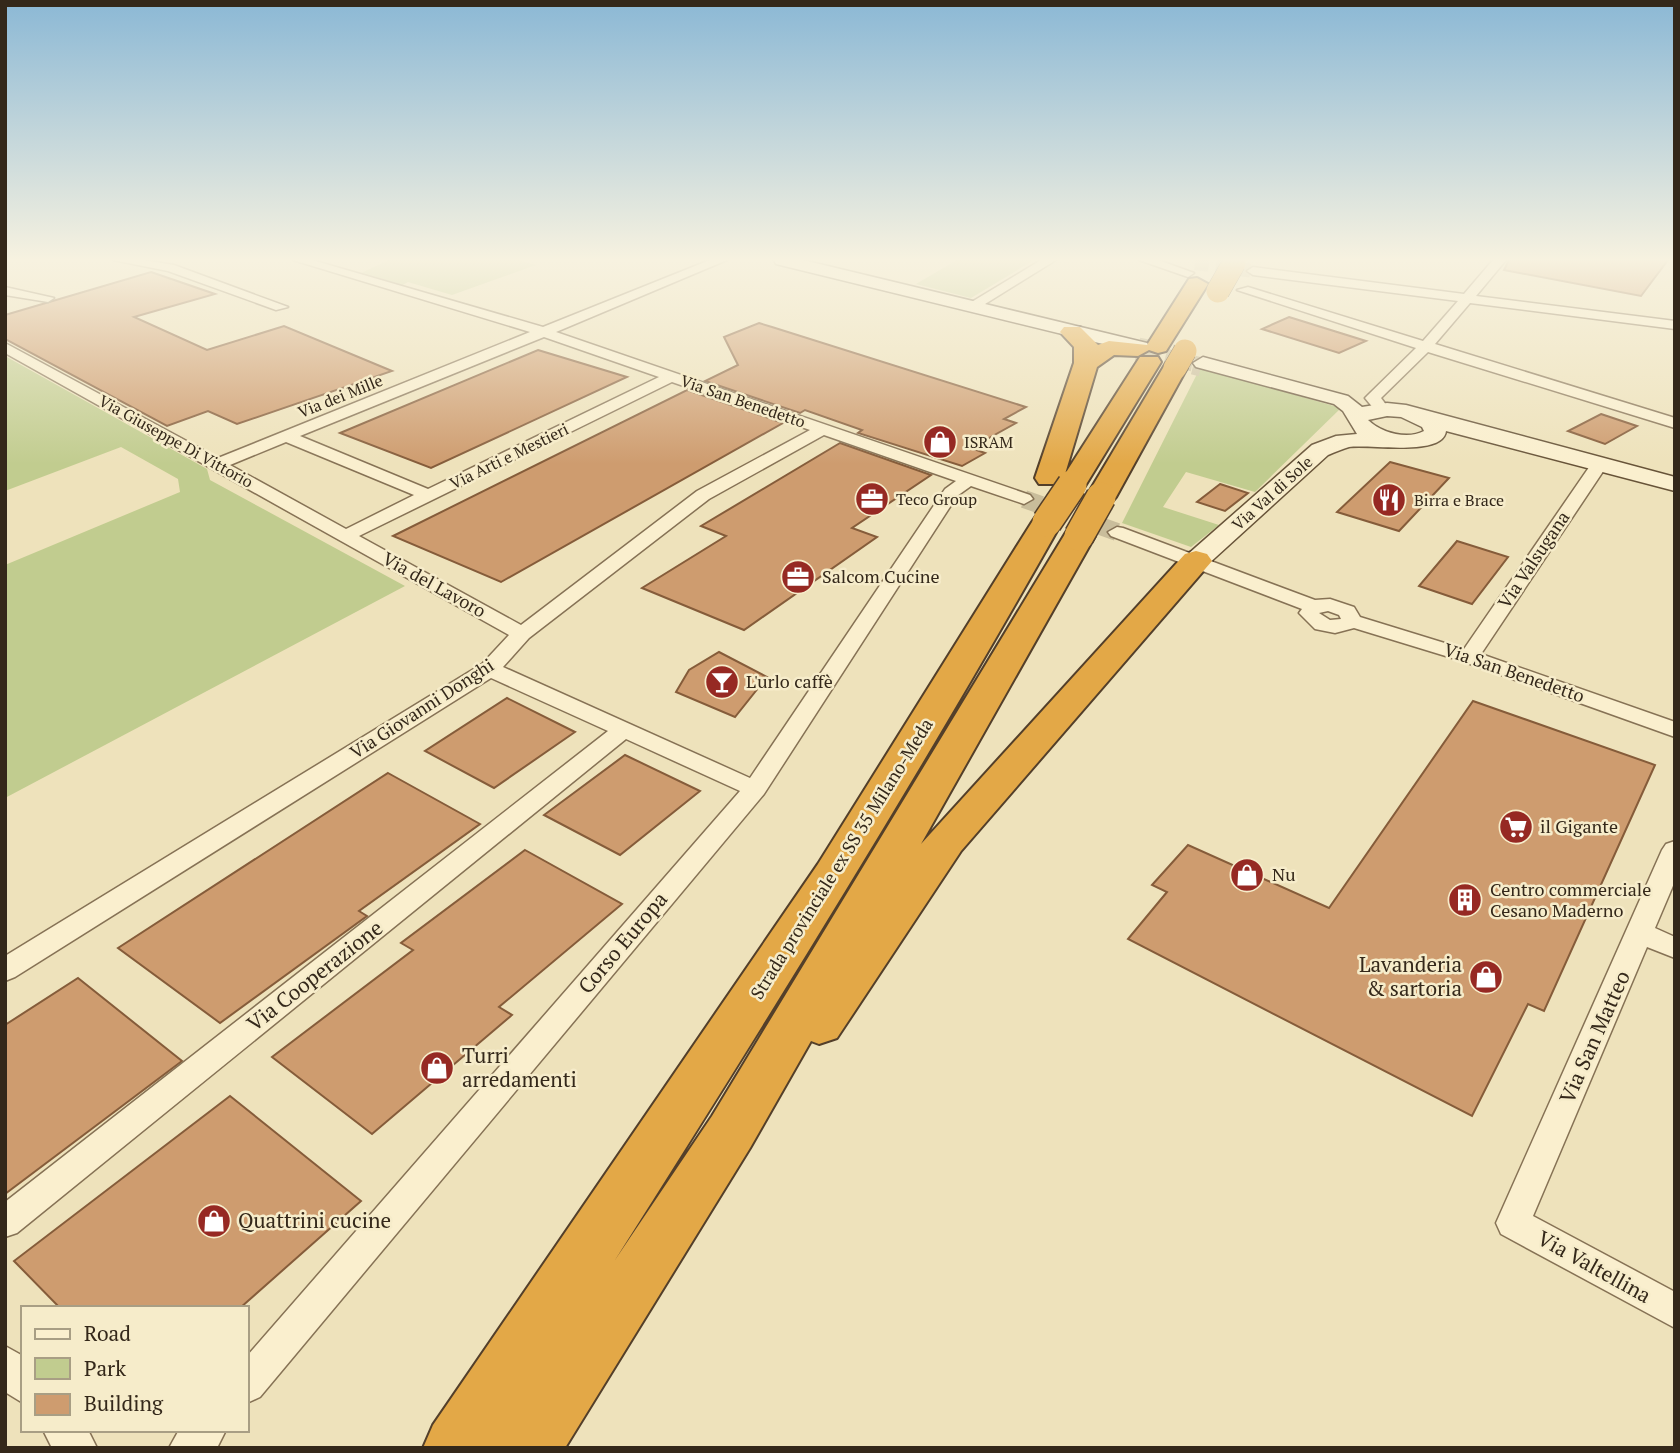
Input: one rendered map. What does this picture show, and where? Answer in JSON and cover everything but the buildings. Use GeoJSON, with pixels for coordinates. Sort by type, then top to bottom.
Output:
{"type":"FeatureCollection","features":[{"type":"Feature","properties":{"kind":"highway","name":"Strada provinciale ex SS 35 Milano-Meda"},"geometry":{"type":"LineString","coordinates":[[456,1448],[770,976],[1004,597],[1065,508],[1161,355],[1174,328]]}},
{"type":"Feature","properties":{"kind":"highway","name":"Strada provinciale ex SS 35 Milano-Meda"},"geometry":{"type":"LineString","coordinates":[[1161,355],[1194,328]]}},
{"type":"Feature","properties":{"kind":"highway"},"geometry":{"type":"LineString","coordinates":[[1065,508],[1086,363],[1086,345],[1072,332]]}},
{"type":"Feature","properties":{"kind":"highway"},"geometry":{"type":"LineString","coordinates":[[1086,363],[1101,351],[1161,355]]}},
{"type":"Feature","properties":{"kind":"highway","name":"Strada provinciale ex SS 35 Milano-Meda"},"geometry":{"type":"LineString","coordinates":[[527,1448],[731,1132],[1065,508]]}},
{"type":"Feature","properties":{"kind":"highway"},"geometry":{"type":"LineString","coordinates":[[731,1132],[834,1006],[946,841],[1196,561]]}},
{"type":"Feature","properties":{"kind":"street","name":"Via San Benedetto"},"geometry":{"type":"LineString","coordinates":[[530,328],[969,480],[1065,508],[1313,606],[1308,613],[1321,624],[1336,626],[1352,621],[1469,657],[1675,730]]}},
{"type":"Feature","properties":{"kind":"street","name":"Via dei Mille"},"geometry":{"type":"LineString","coordinates":[[218,464],[554,328]]}},
{"type":"Feature","properties":{"kind":"street"},"geometry":{"type":"LineString","coordinates":[[1058,328],[1161,355],[1390,408]]}},
{"type":"Feature","properties":{"kind":"street"},"geometry":{"type":"LineString","coordinates":[[1059,328],[1161,355]]}},
{"type":"Feature","properties":{"kind":"street"},"geometry":{"type":"LineString","coordinates":[[1364,328],[1675,424]]}},
{"type":"Feature","properties":{"kind":"street"},"geometry":{"type":"LineString","coordinates":[[1423,429],[1373,398],[1441,328]]}},
{"type":"Feature","properties":{"kind":"street","name":"Via Giuseppe Di Vittorio"},"geometry":{"type":"LineString","coordinates":[[5,347],[345,536]]}},
{"type":"Feature","properties":{"kind":"street","name":"Via Arti e Mestieri"},"geometry":{"type":"LineString","coordinates":[[345,536],[672,376]]}},
{"type":"Feature","properties":{"kind":"street"},"geometry":{"type":"LineString","coordinates":[[1311,391],[1349,404],[1364,429],[1398,440]]}},
{"type":"Feature","properties":{"kind":"street"},"geometry":{"type":"LineString","coordinates":[[1358,419],[1360,415],[1390,408]]}},
{"type":"Feature","properties":{"kind":"street","name":"Via Giovanni Donghi"},"geometry":{"type":"LineString","coordinates":[[5,970],[490,669],[522,634],[703,495],[823,429]]}},
{"type":"Feature","properties":{"kind":"street","name":"Via Val di Sole"},"geometry":{"type":"LineString","coordinates":[[1196,561],[1320,450],[1344,441],[1398,440],[1423,429],[1511,441],[1675,484]]}},
{"type":"Feature","properties":{"kind":"street"},"geometry":{"type":"LineString","coordinates":[[287,437],[429,495]]}},
{"type":"Feature","properties":{"kind":"street","name":"Via Valsugana"},"geometry":{"type":"LineString","coordinates":[[1469,657],[1600,464]]}},
{"type":"Feature","properties":{"kind":"street","name":"Corso Europa"},"geometry":{"type":"LineString","coordinates":[[248,1383],[755,789],[951,493],[969,480]]}},
{"type":"Feature","properties":{"kind":"street","name":"Via del Lavoro"},"geometry":{"type":"LineString","coordinates":[[345,536],[522,634]]}},
{"type":"Feature","properties":{"kind":"street"},"geometry":{"type":"LineString","coordinates":[[490,669],[755,789]]}},
{"type":"Feature","properties":{"kind":"street","name":"Via Cooperazione"},"geometry":{"type":"LineString","coordinates":[[5,1222],[625,729]]}},
{"type":"Feature","properties":{"kind":"street","name":"Via San Matteo"},"geometry":{"type":"LineString","coordinates":[[1513,1223],[1675,850]]}},
{"type":"Feature","properties":{"kind":"street"},"geometry":{"type":"LineString","coordinates":[[1640,933],[1675,948]]}},
{"type":"Feature","properties":{"kind":"street","name":"Via Valtellina"},"geometry":{"type":"LineString","coordinates":[[1513,1223],[1675,1311]]}},
{"type":"Feature","properties":{"kind":"street"},"geometry":{"type":"LineString","coordinates":[[5,1364],[21,1382]]}},
{"type":"Feature","properties":{"kind":"street"},"geometry":{"type":"LineString","coordinates":[[64,1432],[77,1448]]}},
{"type":"Feature","properties":{"kind":"street"},"geometry":{"type":"LineString","coordinates":[[188,1448],[205,1432]]}},
{"type":"Feature","properties":{"kind":"green space"},"geometry":{"type":"Polygon","coordinates":[[[5,356],[207,469],[210,480],[405,586],[5,798],[5,565],[180,492],[178,479],[121,447],[5,491],[5,356]]]}},
{"type":"Feature","properties":{"kind":"green space"},"geometry":{"type":"Polygon","coordinates":[[[1200,368],[1341,408],[1255,492],[1186,472],[1163,507],[1219,525],[1191,547],[1122,523],[1200,368]]]}},
{"type":"Feature","properties":{"kind":"tunnel"},"geometry":{"type":"LineString","coordinates":[[1138,349],[1193,360]]}},
{"type":"Feature","properties":{"kind":"tunnel"},"geometry":{"type":"LineString","coordinates":[[1137,351],[1201,367]]}},
{"type":"Feature","properties":{"kind":"tunnel"},"geometry":{"type":"LineString","coordinates":[[1024,499],[1117,532]]}},
{"type":"Feature","properties":{"kind":"place","name":"ISRAM"},"geometry":{"type":"Point","coordinates":[940,442]}},
{"type":"Feature","properties":{"kind":"place","name":"Teco Group"},"geometry":{"type":"Point","coordinates":[872,499]}},
{"type":"Feature","properties":{"kind":"place","name":"Birra e Brace"},"geometry":{"type":"Point","coordinates":[1389,500]}},
{"type":"Feature","properties":{"kind":"place","name":"Salcom Cucine"},"geometry":{"type":"Point","coordinates":[798,577]}},
{"type":"Feature","properties":{"kind":"place","name":"L'urlo caffè"},"geometry":{"type":"Point","coordinates":[722,682]}},
{"type":"Feature","properties":{"kind":"place","name":"il Gigante"},"geometry":{"type":"Point","coordinates":[1516,827]}},
{"type":"Feature","properties":{"kind":"place","name":"Nu"},"geometry":{"type":"Point","coordinates":[1247,875]}},
{"type":"Feature","properties":{"kind":"place","name":"Centro commerciale Cesano Maderno"},"geometry":{"type":"Point","coordinates":[1465,900]}},
{"type":"Feature","properties":{"kind":"place","name":"Lavanderia & sartoria"},"geometry":{"type":"Point","coordinates":[1486,977]}},
{"type":"Feature","properties":{"kind":"place","name":"Turri arredamenti"},"geometry":{"type":"Point","coordinates":[437,1068]}},
{"type":"Feature","properties":{"kind":"place","name":"Quattrini cucine"},"geometry":{"type":"Point","coordinates":[214,1221]}}]}
